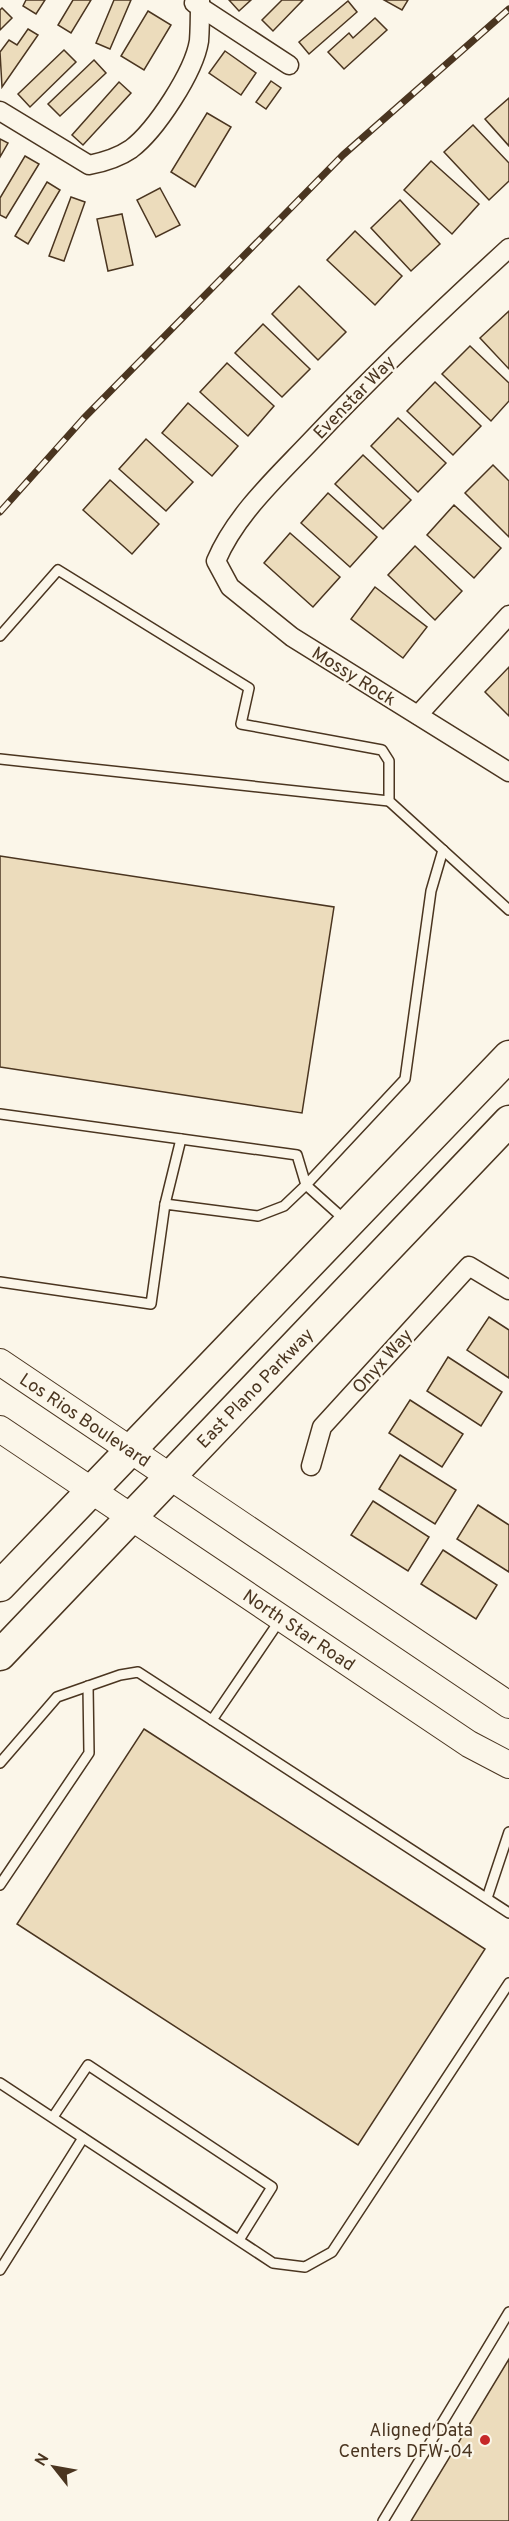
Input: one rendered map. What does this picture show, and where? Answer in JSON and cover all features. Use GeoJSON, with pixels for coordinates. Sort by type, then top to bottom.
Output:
{"type":"FeatureCollection","features":[{"type":"Feature","properties":{"kind":"main road"},"geometry":{"type":"LineString","coordinates":[[0,1586],[133,1451],[509,1056]]}},
{"type":"Feature","properties":{"kind":"main road","name":"East Plano Parkway"},"geometry":{"type":"LineString","coordinates":[[0,1655],[509,1121]]}},
{"type":"Feature","properties":{"kind":"main road"},"geometry":{"type":"LineString","coordinates":[[349,1223],[382,1255]]}},
{"type":"Feature","properties":{"kind":"main road","name":"Los Rios Boulevard"},"geometry":{"type":"LineString","coordinates":[[0,1362],[170,1477]]}},
{"type":"Feature","properties":{"kind":"main road"},"geometry":{"type":"LineString","coordinates":[[0,1429],[93,1490]]}},
{"type":"Feature","properties":{"kind":"main road"},"geometry":{"type":"LineString","coordinates":[[170,1477],[509,1705]]}},
{"type":"Feature","properties":{"kind":"main road","name":"North Star Road"},"geometry":{"type":"LineString","coordinates":[[93,1490],[469,1744],[509,1765]]}},
{"type":"Feature","properties":{"kind":"street"},"geometry":{"type":"LineString","coordinates":[[197,2],[289,65]]}},
{"type":"Feature","properties":{"kind":"street"},"geometry":{"type":"LineString","coordinates":[[0,111],[89,165],[111,160],[132,148],[147,132],[187,77],[199,42],[197,2]]}},
{"type":"Feature","properties":{"kind":"street","name":"Evenstar Way"},"geometry":{"type":"LineString","coordinates":[[216,561],[228,534],[279,474],[436,314],[509,248]]}},
{"type":"Feature","properties":{"kind":"street","name":"Mossy Rock"},"geometry":{"type":"LineString","coordinates":[[216,561],[230,587],[292,637],[509,772]]}},
{"type":"Feature","properties":{"kind":"street"},"geometry":{"type":"LineString","coordinates":[[418,715],[509,615]]}},
{"type":"Feature","properties":{"kind":"street","name":"Onyx Way"},"geometry":{"type":"LineString","coordinates":[[311,1466],[322,1427],[469,1266],[509,1290]]}},
{"type":"Feature","properties":{"kind":"lane"},"geometry":{"type":"LineString","coordinates":[[0,636],[58,570],[249,688],[241,724],[382,750],[389,761],[389,801]]}},
{"type":"Feature","properties":{"kind":"lane"},"geometry":{"type":"LineString","coordinates":[[0,759],[389,801],[509,910]]}},
{"type":"Feature","properties":{"kind":"lane"},"geometry":{"type":"LineString","coordinates":[[165,1204],[258,1216],[284,1206],[405,1079],[431,891],[443,850]]}},
{"type":"Feature","properties":{"kind":"lane"},"geometry":{"type":"LineString","coordinates":[[0,1114],[297,1155],[306,1185],[349,1223]]}},
{"type":"Feature","properties":{"kind":"lane"},"geometry":{"type":"LineString","coordinates":[[0,1282],[151,1305],[165,1204],[181,1139]]}},
{"type":"Feature","properties":{"kind":"lane"},"geometry":{"type":"LineString","coordinates":[[212,1720],[282,1618]]}},
{"type":"Feature","properties":{"kind":"lane"},"geometry":{"type":"LineString","coordinates":[[0,1763],[57,1696],[138,1672],[509,1913]]}},
{"type":"Feature","properties":{"kind":"lane"},"geometry":{"type":"LineString","coordinates":[[0,1885],[89,1753],[88,1686]]}},
{"type":"Feature","properties":{"kind":"lane"},"geometry":{"type":"LineString","coordinates":[[487,1898],[509,1832]]}},
{"type":"Feature","properties":{"kind":"lane"},"geometry":{"type":"LineString","coordinates":[[0,2083],[273,2263],[305,2267],[332,2252],[509,1983]]}},
{"type":"Feature","properties":{"kind":"lane"},"geometry":{"type":"LineString","coordinates":[[53,2117],[88,2065],[272,2187],[239,2240]]}},
{"type":"Feature","properties":{"kind":"lane"},"geometry":{"type":"LineString","coordinates":[[0,2270],[83,2138]]}},
{"type":"Feature","properties":{"kind":"lane"},"geometry":{"type":"LineString","coordinates":[[383,2521],[509,2312]]}},
{"type":"Feature","properties":{"kind":"building"},"geometry":{"type":"Polygon","coordinates":[[[26,0],[45,0],[36,14],[23,6],[26,0]]]}},
{"type":"Feature","properties":{"kind":"building"},"geometry":{"type":"Polygon","coordinates":[[[73,0],[91,0],[71,33],[58,25],[73,0]]]}},
{"type":"Feature","properties":{"kind":"building"},"geometry":{"type":"Polygon","coordinates":[[[114,0],[131,0],[110,49],[96,43],[114,0]]]}},
{"type":"Feature","properties":{"kind":"building"},"geometry":{"type":"Polygon","coordinates":[[[229,0],[251,0],[239,11],[229,0]]]}},
{"type":"Feature","properties":{"kind":"building"},"geometry":{"type":"Polygon","coordinates":[[[282,0],[303,0],[273,31],[262,20],[282,0]]]}},
{"type":"Feature","properties":{"kind":"building"},"geometry":{"type":"Polygon","coordinates":[[[384,0],[408,0],[402,10],[384,0]]]}},
{"type":"Feature","properties":{"kind":"building"},"geometry":{"type":"Polygon","coordinates":[[[348,1],[357,12],[309,54],[299,42],[348,1]]]}},
{"type":"Feature","properties":{"kind":"building"},"geometry":{"type":"Polygon","coordinates":[[[2,8],[12,18],[0,30],[0,10],[2,8]]]}},
{"type":"Feature","properties":{"kind":"building"},"geometry":{"type":"Polygon","coordinates":[[[148,11],[171,25],[144,70],[121,56],[148,11]]]}},
{"type":"Feature","properties":{"kind":"building"},"geometry":{"type":"Polygon","coordinates":[[[375,18],[387,30],[344,69],[328,52],[349,33],[353,38],[375,18]]]}},
{"type":"Feature","properties":{"kind":"building"},"geometry":{"type":"Polygon","coordinates":[[[28,29],[38,35],[2,87],[0,52],[9,40],[17,45],[28,29]]]}},
{"type":"Feature","properties":{"kind":"building"},"geometry":{"type":"Polygon","coordinates":[[[64,50],[76,62],[30,107],[18,94],[64,50]]]}},
{"type":"Feature","properties":{"kind":"building"},"geometry":{"type":"Polygon","coordinates":[[[225,51],[256,73],[241,95],[209,73],[225,51]]]}},
{"type":"Feature","properties":{"kind":"building"},"geometry":{"type":"Polygon","coordinates":[[[94,60],[106,73],[60,116],[48,104],[94,60]]]}},
{"type":"Feature","properties":{"kind":"building"},"geometry":{"type":"Polygon","coordinates":[[[271,81],[281,88],[266,109],[256,102],[271,81]]]}},
{"type":"Feature","properties":{"kind":"building"},"geometry":{"type":"Polygon","coordinates":[[[119,82],[131,93],[83,145],[72,135],[119,82]]]}},
{"type":"Feature","properties":{"kind":"building"},"geometry":{"type":"Polygon","coordinates":[[[509,98],[509,146],[485,119],[509,98]]]}},
{"type":"Feature","properties":{"kind":"building"},"geometry":{"type":"Polygon","coordinates":[[[207,113],[231,127],[195,187],[171,172],[207,113]]]}},
{"type":"Feature","properties":{"kind":"building"},"geometry":{"type":"Polygon","coordinates":[[[473,125],[509,163],[509,181],[489,200],[444,152],[473,125]]]}},
{"type":"Feature","properties":{"kind":"building"},"geometry":{"type":"Polygon","coordinates":[[[0,139],[8,143],[0,157],[0,139]]]}},
{"type":"Feature","properties":{"kind":"building"},"geometry":{"type":"Polygon","coordinates":[[[25,156],[39,164],[6,218],[0,215],[0,198],[25,156]]]}},
{"type":"Feature","properties":{"kind":"building"},"geometry":{"type":"Polygon","coordinates":[[[431,161],[479,204],[452,234],[404,190],[431,161]]]}},
{"type":"Feature","properties":{"kind":"building"},"geometry":{"type":"Polygon","coordinates":[[[47,182],[60,190],[28,244],[15,236],[47,182]]]}},
{"type":"Feature","properties":{"kind":"building"},"geometry":{"type":"Polygon","coordinates":[[[160,188],[180,225],[156,237],[137,200],[160,188]]]}},
{"type":"Feature","properties":{"kind":"building"},"geometry":{"type":"Polygon","coordinates":[[[71,197],[85,202],[64,261],[49,256],[71,197]]]}},
{"type":"Feature","properties":{"kind":"building"},"geometry":{"type":"Polygon","coordinates":[[[400,200],[440,244],[411,271],[371,228],[400,200]]]}},
{"type":"Feature","properties":{"kind":"building"},"geometry":{"type":"Polygon","coordinates":[[[122,214],[133,265],[108,271],[97,219],[122,214]]]}},
{"type":"Feature","properties":{"kind":"building"},"geometry":{"type":"Polygon","coordinates":[[[355,231],[402,276],[375,305],[327,260],[355,231]]]}},
{"type":"Feature","properties":{"kind":"building"},"geometry":{"type":"Polygon","coordinates":[[[299,286],[346,332],[318,360],[272,314],[299,286]]]}},
{"type":"Feature","properties":{"kind":"building"},"geometry":{"type":"Polygon","coordinates":[[[509,311],[509,369],[480,338],[509,311]]]}},
{"type":"Feature","properties":{"kind":"building"},"geometry":{"type":"Polygon","coordinates":[[[263,324],[310,369],[282,397],[235,353],[263,324]]]}},
{"type":"Feature","properties":{"kind":"building"},"geometry":{"type":"Polygon","coordinates":[[[470,346],[509,383],[509,401],[491,421],[442,374],[470,346]]]}},
{"type":"Feature","properties":{"kind":"building"},"geometry":{"type":"Polygon","coordinates":[[[227,363],[274,406],[248,436],[200,392],[227,363]]]}},
{"type":"Feature","properties":{"kind":"building"},"geometry":{"type":"Polygon","coordinates":[[[435,382],[481,426],[453,455],[407,411],[435,382]]]}},
{"type":"Feature","properties":{"kind":"building"},"geometry":{"type":"Polygon","coordinates":[[[188,403],[238,446],[212,476],[162,433],[188,403]]]}},
{"type":"Feature","properties":{"kind":"building"},"geometry":{"type":"Polygon","coordinates":[[[398,418],[446,463],[418,492],[371,446],[398,418]]]}},
{"type":"Feature","properties":{"kind":"building"},"geometry":{"type":"Polygon","coordinates":[[[146,439],[193,482],[166,511],[119,469],[146,439]]]}},
{"type":"Feature","properties":{"kind":"building"},"geometry":{"type":"Polygon","coordinates":[[[363,455],[411,500],[383,529],[335,484],[363,455]]]}},
{"type":"Feature","properties":{"kind":"building"},"geometry":{"type":"Polygon","coordinates":[[[493,465],[509,481],[509,537],[465,493],[493,465]]]}},
{"type":"Feature","properties":{"kind":"building"},"geometry":{"type":"Polygon","coordinates":[[[110,480],[159,524],[132,554],[83,510],[110,480]]]}},
{"type":"Feature","properties":{"kind":"building"},"geometry":{"type":"Polygon","coordinates":[[[328,493],[377,537],[350,567],[301,523],[328,493]]]}},
{"type":"Feature","properties":{"kind":"building"},"geometry":{"type":"Polygon","coordinates":[[[454,505],[501,548],[474,578],[427,535],[454,505]]]}},
{"type":"Feature","properties":{"kind":"building"},"geometry":{"type":"Polygon","coordinates":[[[290,533],[340,577],[313,607],[264,563],[290,533]]]}},
{"type":"Feature","properties":{"kind":"building"},"geometry":{"type":"Polygon","coordinates":[[[415,546],[462,591],[435,620],[388,575],[415,546]]]}},
{"type":"Feature","properties":{"kind":"building"},"geometry":{"type":"Polygon","coordinates":[[[375,587],[427,627],[403,658],[351,619],[375,587]]]}},
{"type":"Feature","properties":{"kind":"building"},"geometry":{"type":"Polygon","coordinates":[[[509,667],[509,716],[485,692],[509,667]]]}},
{"type":"Feature","properties":{"kind":"building"},"geometry":{"type":"Polygon","coordinates":[[[0,856],[334,907],[302,1113],[0,1067],[0,856]]]}},
{"type":"Feature","properties":{"kind":"building"},"geometry":{"type":"Polygon","coordinates":[[[489,1317],[509,1330],[509,1378],[467,1350],[489,1317]]]}},
{"type":"Feature","properties":{"kind":"building"},"geometry":{"type":"Polygon","coordinates":[[[448,1357],[502,1392],[481,1426],[427,1391],[448,1357]]]}},
{"type":"Feature","properties":{"kind":"building"},"geometry":{"type":"Polygon","coordinates":[[[410,1400],[463,1434],[442,1467],[389,1433],[410,1400]]]}},
{"type":"Feature","properties":{"kind":"building"},"geometry":{"type":"Polygon","coordinates":[[[400,1455],[456,1490],[435,1524],[379,1489],[400,1455]]]}},
{"type":"Feature","properties":{"kind":"building"},"geometry":{"type":"Polygon","coordinates":[[[373,1501],[429,1537],[408,1571],[351,1535],[373,1501]]]}},
{"type":"Feature","properties":{"kind":"building"},"geometry":{"type":"Polygon","coordinates":[[[478,1505],[509,1525],[509,1572],[457,1539],[478,1505]]]}},
{"type":"Feature","properties":{"kind":"building"},"geometry":{"type":"Polygon","coordinates":[[[443,1550],[497,1585],[476,1619],[421,1584],[443,1550]]]}},
{"type":"Feature","properties":{"kind":"building"},"geometry":{"type":"Polygon","coordinates":[[[144,1729],[485,1949],[358,2145],[17,1924],[144,1729]]]}},
{"type":"Feature","properties":{"kind":"building","name":"Aligned Data Centers DFW-04"},"geometry":{"type":"Polygon","coordinates":[[[509,2359],[509,2521],[411,2521],[509,2359]]]}},
{"type":"Feature","properties":{"kind":"railway"},"geometry":{"type":"LineString","coordinates":[[0,512],[84,418],[343,155],[509,9]]}},
{"type":"Feature","properties":{"kind":"place","name":"Aligned Data Centers DFW-04"},"geometry":{"type":"Point","coordinates":[485,2440]}}]}
